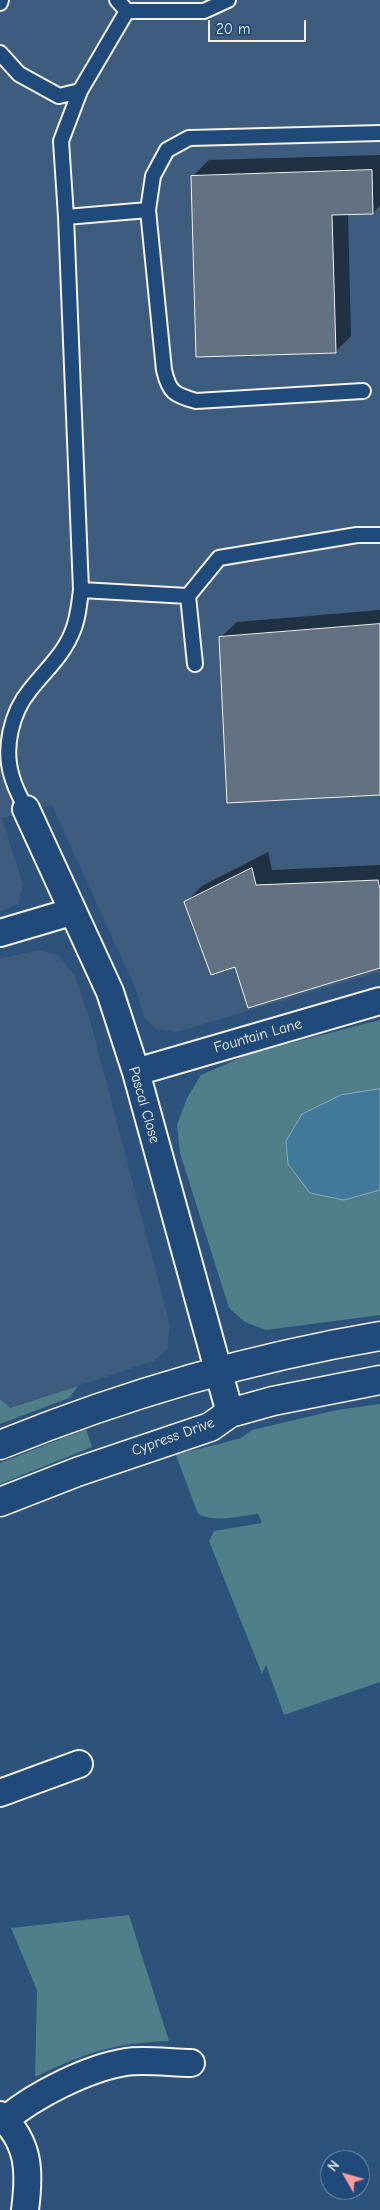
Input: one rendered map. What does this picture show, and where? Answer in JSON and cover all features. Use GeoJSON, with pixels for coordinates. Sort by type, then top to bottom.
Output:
{"type":"FeatureCollection","features":[{"type":"Feature","properties":{"kind":"street","name":"Pascal Close"},"geometry":{"type":"LineString","coordinates":[[26,809],[71,912],[110,992],[136,1072],[230,1413]]}},
{"type":"Feature","properties":{"kind":"street"},"geometry":{"type":"LineString","coordinates":[[0,933],[71,912]]}},
{"type":"Feature","properties":{"kind":"street","name":"Fountain Lane"},"geometry":{"type":"LineString","coordinates":[[136,1072],[380,1001]]}},
{"type":"Feature","properties":{"kind":"street"},"geometry":{"type":"LineString","coordinates":[[0,1445],[62,1420],[136,1394],[218,1370],[311,1347],[380,1336]]}},
{"type":"Feature","properties":{"kind":"street","name":"Cypress Drive"},"geometry":{"type":"LineString","coordinates":[[0,1502],[77,1472],[210,1427],[230,1413],[273,1401],[380,1380]]}},
{"type":"Feature","properties":{"kind":"street"},"geometry":{"type":"LineString","coordinates":[[0,1793],[80,1764]]}},
{"type":"Feature","properties":{"kind":"street"},"geometry":{"type":"LineString","coordinates":[[25,2210],[28,2188],[26,2153],[3,2117],[61,2084],[127,2062],[191,2064]]}},
{"type":"Feature","properties":{"kind":"lane"},"geometry":{"type":"LineString","coordinates":[[117,0],[127,11],[204,11],[228,0]]}},
{"type":"Feature","properties":{"kind":"lane"},"geometry":{"type":"LineString","coordinates":[[26,809],[12,776],[9,741],[14,720],[28,692],[62,652],[72,634],[78,614],[81,590],[66,217],[61,142],[80,91],[127,11]]}},
{"type":"Feature","properties":{"kind":"lane"},"geometry":{"type":"LineString","coordinates":[[0,53],[19,74],[59,96],[80,91]]}},
{"type":"Feature","properties":{"kind":"lane"},"geometry":{"type":"LineString","coordinates":[[363,391],[196,401],[181,397],[168,387],[164,370],[148,210],[153,176],[168,150],[189,138],[380,133]]}},
{"type":"Feature","properties":{"kind":"lane"},"geometry":{"type":"LineString","coordinates":[[66,217],[148,210]]}},
{"type":"Feature","properties":{"kind":"lane"},"geometry":{"type":"LineString","coordinates":[[195,664],[188,596],[219,558],[357,535],[380,534]]}},
{"type":"Feature","properties":{"kind":"lane"},"geometry":{"type":"LineString","coordinates":[[81,590],[188,596]]}},
{"type":"Feature","properties":{"kind":"lane"},"geometry":{"type":"LineString","coordinates":[[0,750],[10,760]]}},
{"type":"Feature","properties":{"kind":"shaded area"},"geometry":{"type":"Polygon","coordinates":[[[0,0],[380,0],[380,972],[177,1032],[156,1029],[144,1017],[137,992],[52,805],[2,818],[23,884],[18,904],[0,912],[0,0]]]}},
{"type":"Feature","properties":{"kind":"shaded area"},"geometry":{"type":"Polygon","coordinates":[[[37,950],[58,955],[75,976],[90,1020],[170,1325],[167,1349],[154,1361],[10,1408],[0,1399],[0,959],[37,950]]]}},
{"type":"Feature","properties":{"kind":"shaded area"},"geometry":{"type":"Polygon","coordinates":[[[380,1089],[380,1190],[344,1200],[310,1193],[288,1164],[286,1141],[302,1114],[341,1095],[380,1089]]]}},
{"type":"Feature","properties":{"kind":"green space"},"geometry":{"type":"Polygon","coordinates":[[[380,1020],[380,1315],[266,1330],[245,1322],[229,1308],[180,1153],[177,1125],[187,1098],[201,1075],[249,1054],[380,1020]]]}},
{"type":"Feature","properties":{"kind":"green space"},"geometry":{"type":"Polygon","coordinates":[[[78,1386],[69,1398],[0,1424],[0,1399],[10,1408],[78,1386]]]}},
{"type":"Feature","properties":{"kind":"green space"},"geometry":{"type":"Polygon","coordinates":[[[380,1404],[380,1682],[284,1715],[266,1665],[262,1674],[209,1541],[214,1531],[262,1523],[258,1514],[212,1518],[198,1514],[176,1455],[241,1438],[252,1430],[337,1410],[380,1404]]]}},
{"type":"Feature","properties":{"kind":"green space"},"geometry":{"type":"Polygon","coordinates":[[[86,1429],[92,1447],[0,1484],[0,1463],[86,1429]]]}},
{"type":"Feature","properties":{"kind":"green space"},"geometry":{"type":"Polygon","coordinates":[[[129,1915],[169,2041],[131,2044],[100,2051],[35,2077],[37,1990],[11,1928],[129,1915]]]}},
{"type":"Feature","properties":{"kind":"building"},"geometry":{"type":"Polygon","coordinates":[[[372,170],[373,214],[332,215],[336,353],[196,357],[191,176],[372,170]]]}},
{"type":"Feature","properties":{"kind":"building"},"geometry":{"type":"Polygon","coordinates":[[[380,624],[380,795],[227,803],[219,637],[380,624]]]}},
{"type":"Feature","properties":{"kind":"building"},"geometry":{"type":"Polygon","coordinates":[[[252,868],[256,885],[378,880],[380,889],[380,968],[248,1008],[235,967],[211,975],[184,902],[252,868]]]}}]}
